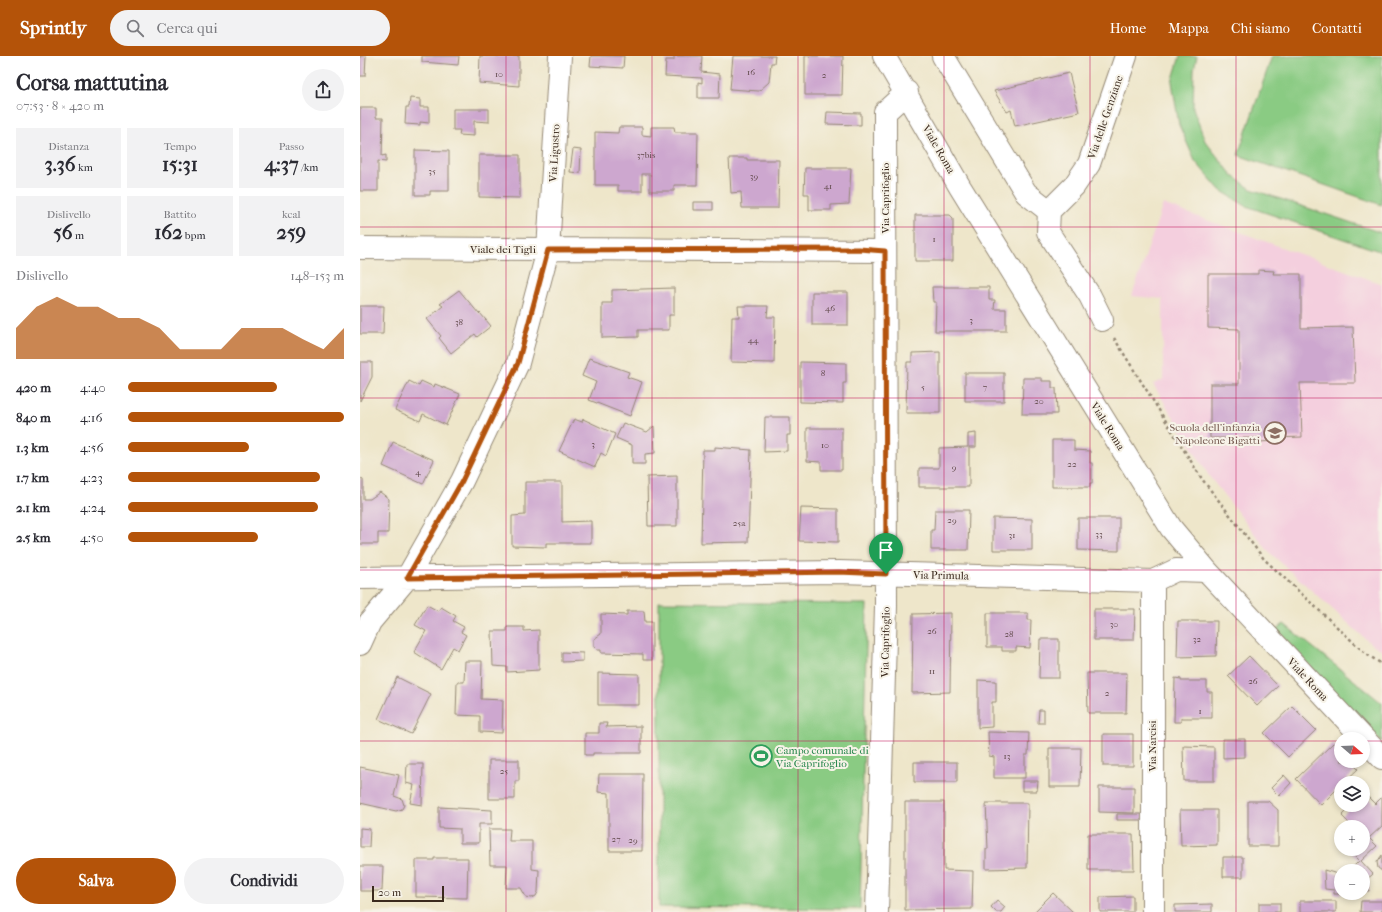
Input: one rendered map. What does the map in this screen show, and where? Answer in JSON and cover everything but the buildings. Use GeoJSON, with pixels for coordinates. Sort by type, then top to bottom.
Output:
{"type":"FeatureCollection","features":[{"type":"Feature","properties":{"kind":"street","name":"Via Ligustro"},"geometry":{"type":"LineString","coordinates":[[360,644],[370,622],[407,578],[462,481],[518,363],[548,250],[560,56]]}},
{"type":"Feature","properties":{"kind":"street","name":"Viale Roma"},"geometry":{"type":"LineString","coordinates":[[884,56],[964,193],[1171,528],[1206,571],[1382,758]]}},
{"type":"Feature","properties":{"kind":"street"},"geometry":{"type":"LineString","coordinates":[[943,56],[1026,193],[1049,211],[1048,232],[1090,296],[1102,320]]}},
{"type":"Feature","properties":{"kind":"street","name":"Via delle Genziane"},"geometry":{"type":"LineString","coordinates":[[1049,211],[1074,186],[1089,164],[1126,56]]}},
{"type":"Feature","properties":{"kind":"street","name":"Via Caprifoglio"},"geometry":{"type":"LineString","coordinates":[[877,912],[882,786],[886,574],[886,112],[906,92]]}},
{"type":"Feature","properties":{"kind":"street","name":"Viale dei Tigli"},"geometry":{"type":"LineString","coordinates":[[360,248],[885,251]]}},
{"type":"Feature","properties":{"kind":"street","name":"Via Primula"},"geometry":{"type":"LineString","coordinates":[[360,578],[839,572],[1153,581],[1176,570],[1206,571]]}},
{"type":"Feature","properties":{"kind":"street","name":"Via Narcisi"},"geometry":{"type":"LineString","coordinates":[[1153,581],[1153,912]]}},
{"type":"Feature","properties":{"kind":"path"},"geometry":{"type":"LineString","coordinates":[[1102,320],[1202,479],[1264,559],[1366,654],[1382,664]]}},
{"type":"Feature","properties":{"kind":"shaded area","name":"Scuola dell'infanzia Napoleone Bigatti"},"geometry":{"type":"Polygon","coordinates":[[[1163,204],[1382,284],[1382,650],[1370,643],[1269,552],[1209,476],[1153,384],[1163,380],[1163,299],[1132,296],[1163,204]]]}},
{"type":"Feature","properties":{"kind":"green space"},"geometry":{"type":"Polygon","coordinates":[[[1180,56],[1197,56],[1194,70],[1193,108],[1205,141],[1232,175],[1251,189],[1382,233],[1382,252],[1246,206],[1220,190],[1195,161],[1179,125],[1172,82],[1180,56]]]}},
{"type":"Feature","properties":{"kind":"green space"},"geometry":{"type":"Polygon","coordinates":[[[1272,56],[1382,56],[1382,205],[1238,155],[1272,56]]]}},
{"type":"Feature","properties":{"kind":"green space","name":"Campo comunale di Via Caprifoglio"},"geometry":{"type":"Polygon","coordinates":[[[659,602],[867,604],[860,909],[659,907],[659,602]]]}},
{"type":"Feature","properties":{"kind":"green space"},"geometry":{"type":"Polygon","coordinates":[[[1284,624],[1382,703],[1382,742],[1276,630],[1284,624]]]}},
{"type":"Feature","properties":{"kind":"place","name":"Scuola dell'infanzia Napoleone Bigatti"},"geometry":{"type":"Point","coordinates":[1275,433]}},
{"type":"Feature","properties":{"kind":"place","name":"Campo comunale di Via Caprifoglio"},"geometry":{"type":"Point","coordinates":[761,756]}},
{"type":"Feature","properties":{"kind":"route"},"geometry":{"type":"LineString","coordinates":[[859,249],[885,251],[886,574],[839,572],[407,578],[462,481],[518,363],[548,250],[859,249]]}}]}
